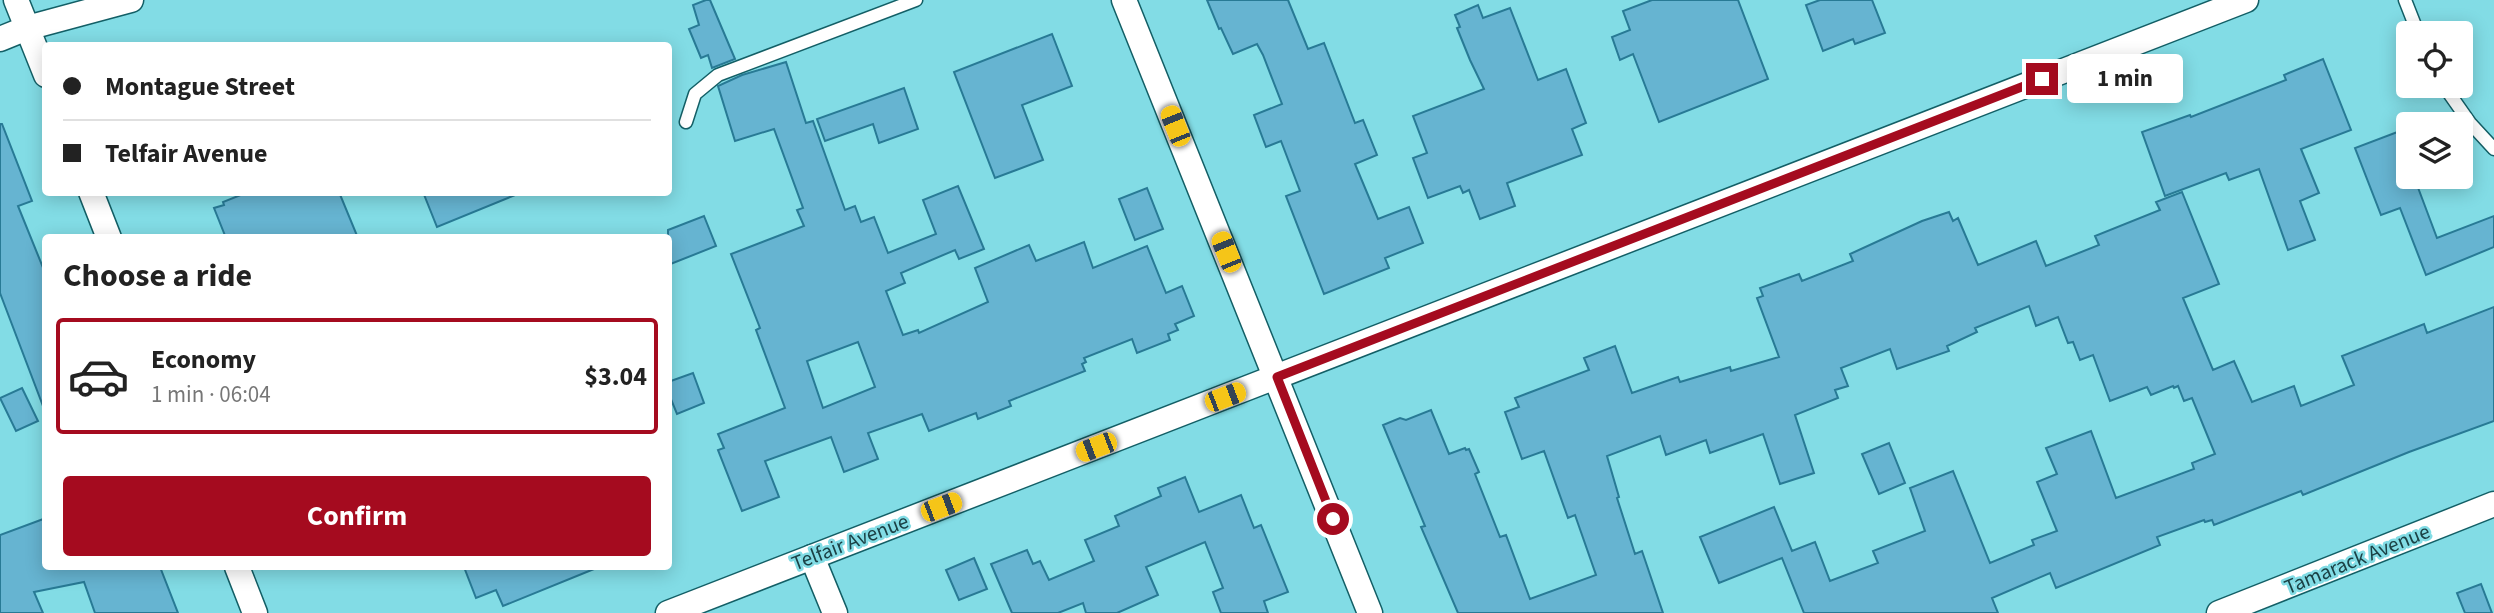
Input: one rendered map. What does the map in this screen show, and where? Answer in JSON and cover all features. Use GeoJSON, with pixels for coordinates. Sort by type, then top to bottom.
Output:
{"type":"FeatureCollection","features":[{"type":"Feature","properties":{"kind":"street"},"geometry":{"type":"LineString","coordinates":[[16,0],[42,65]]}},
{"type":"Feature","properties":{"kind":"street"},"geometry":{"type":"LineString","coordinates":[[0,40],[27,28],[131,0]]}},
{"type":"Feature","properties":{"kind":"street"},"geometry":{"type":"LineString","coordinates":[[1124,0],[1370,613]]}},
{"type":"Feature","properties":{"kind":"street","name":"Telfair Avenue"},"geometry":{"type":"LineString","coordinates":[[668,613],[2246,0]]}},
{"type":"Feature","properties":{"kind":"street"},"geometry":{"type":"LineString","coordinates":[[93,196],[107,234]]}},
{"type":"Feature","properties":{"kind":"street","name":"Tamarack Avenue"},"geometry":{"type":"LineString","coordinates":[[2219,613],[2494,504]]}},
{"type":"Feature","properties":{"kind":"street"},"geometry":{"type":"LineString","coordinates":[[812,557],[835,613]]}},
{"type":"Feature","properties":{"kind":"street"},"geometry":{"type":"LineString","coordinates":[[238,570],[255,613]]}},
{"type":"Feature","properties":{"kind":"lane"},"geometry":{"type":"LineString","coordinates":[[687,122],[695,94],[718,75],[916,0]]}},
{"type":"Feature","properties":{"kind":"lane"},"geometry":{"type":"LineString","coordinates":[[2405,0],[2413,21]]}},
{"type":"Feature","properties":{"kind":"lane"},"geometry":{"type":"LineString","coordinates":[[2452,98],[2470,123],[2494,149]]}},
{"type":"Feature","properties":{"kind":"building"},"geometry":{"type":"Polygon","coordinates":[[[710,0],[735,59],[712,68],[708,55],[701,58],[689,29],[699,25],[693,5],[710,0]]]}},
{"type":"Feature","properties":{"kind":"building"},"geometry":{"type":"Polygon","coordinates":[[[1207,0],[1288,0],[1308,49],[1324,43],[1355,123],[1363,120],[1377,155],[1355,164],[1378,219],[1409,207],[1423,243],[1385,258],[1389,268],[1324,294],[1286,196],[1300,191],[1281,141],[1266,147],[1254,115],[1282,104],[1263,55],[1257,44],[1233,54],[1207,0]]]}},
{"type":"Feature","properties":{"kind":"building"},"geometry":{"type":"Polygon","coordinates":[[[1652,0],[1738,0],[1768,79],[1659,122],[1633,54],[1620,60],[1612,37],[1630,30],[1623,11],[1652,0]]]}},
{"type":"Feature","properties":{"kind":"building"},"geometry":{"type":"Polygon","coordinates":[[[1820,0],[1872,0],[1885,33],[1855,44],[1853,39],[1823,51],[1806,5],[1820,0]]]}},
{"type":"Feature","properties":{"kind":"building"},"geometry":{"type":"Polygon","coordinates":[[[1478,5],[1483,18],[1510,8],[1538,80],[1566,69],[1586,123],[1572,129],[1582,155],[1507,183],[1515,206],[1480,219],[1469,190],[1463,193],[1460,186],[1428,198],[1413,158],[1427,153],[1413,116],[1484,89],[1457,28],[1460,27],[1455,15],[1478,5]]]}},
{"type":"Feature","properties":{"kind":"building"},"geometry":{"type":"Polygon","coordinates":[[[1052,34],[1072,86],[1022,105],[1043,160],[995,178],[954,72],[1052,34]]]}},
{"type":"Feature","properties":{"kind":"building"},"geometry":{"type":"Polygon","coordinates":[[[2323,59],[2351,130],[2301,149],[2319,193],[2300,201],[2315,240],[2288,250],[2259,169],[2229,180],[2226,173],[2165,196],[2142,132],[2190,115],[2191,117],[2286,80],[2284,75],[2323,59]]]}},
{"type":"Feature","properties":{"kind":"building"},"geometry":{"type":"Polygon","coordinates":[[[786,62],[806,123],[813,121],[845,210],[855,206],[861,222],[874,217],[888,253],[936,234],[923,200],[958,186],[984,249],[959,259],[955,250],[901,273],[905,283],[886,291],[903,335],[918,330],[919,333],[988,302],[975,268],[1029,245],[1036,261],[1084,242],[1093,268],[1147,246],[1166,293],[1182,286],[1194,316],[1175,324],[1178,330],[1168,334],[1170,340],[1137,353],[1132,339],[1084,358],[1086,362],[1082,364],[1085,371],[1009,401],[1011,406],[978,419],[976,413],[929,431],[922,414],[868,433],[878,459],[844,472],[831,437],[765,461],[779,497],[742,511],[718,450],[724,448],[718,434],[785,408],[756,330],[760,328],[731,254],[804,226],[797,210],[803,208],[774,129],[735,141],[718,86],[742,75],[786,62]],[[858,342],[807,361],[823,408],[875,387],[858,342]]]}},
{"type":"Feature","properties":{"kind":"building"},"geometry":{"type":"Polygon","coordinates":[[[904,88],[918,129],[879,143],[873,124],[825,141],[817,119],[904,88]]]}},
{"type":"Feature","properties":{"kind":"building"},"geometry":{"type":"Polygon","coordinates":[[[2,124],[32,201],[18,206],[42,265],[42,403],[0,293],[2,124]]]}},
{"type":"Feature","properties":{"kind":"building"},"geometry":{"type":"Polygon","coordinates":[[[2396,133],[2396,189],[2419,189],[2437,238],[2494,216],[2494,247],[2426,275],[2400,208],[2381,215],[2355,148],[2396,133]]]}},
{"type":"Feature","properties":{"kind":"building"},"geometry":{"type":"Polygon","coordinates":[[[1147,188],[1163,229],[1135,240],[1119,199],[1147,188]]]}},
{"type":"Feature","properties":{"kind":"building"},"geometry":{"type":"Polygon","coordinates":[[[2182,192],[2219,284],[2183,298],[2213,370],[2234,361],[2252,402],[2294,386],[2301,406],[2354,385],[2342,356],[2424,324],[2427,333],[2494,307],[2494,421],[2303,495],[2301,491],[2214,525],[2212,520],[2204,520],[2157,537],[2160,545],[2056,588],[2050,573],[1992,598],[1998,613],[1804,613],[1782,558],[1719,583],[1700,537],[1774,507],[1792,551],[1815,542],[1830,581],[1878,563],[1873,551],[1925,531],[1910,488],[1953,471],[1990,563],[2034,545],[2032,540],[2057,531],[2037,482],[2057,474],[2046,448],[2091,431],[2116,498],[2194,469],[2192,463],[2215,454],[2192,398],[2184,401],[2178,386],[2151,395],[2147,387],[2110,401],[2093,355],[2080,360],[2073,342],[2068,343],[2058,317],[2036,326],[2029,306],[1975,328],[1977,332],[1947,346],[1949,351],[1897,369],[1890,349],[1841,368],[1848,386],[1835,390],[1838,398],[1795,415],[1814,473],[1780,484],[1763,434],[1710,453],[1706,440],[1666,455],[1660,436],[1607,456],[1635,554],[1642,551],[1663,613],[1458,613],[1421,527],[1425,526],[1383,425],[1431,410],[1449,454],[1469,449],[1479,472],[1475,474],[1500,537],[1506,535],[1530,599],[1596,575],[1575,515],[1568,518],[1544,451],[1522,459],[1505,412],[1519,407],[1515,398],[1589,370],[1584,358],[1615,346],[1632,393],[1678,377],[1680,382],[1730,367],[1731,371],[1779,357],[1757,298],[1763,296],[1760,288],[1799,274],[1802,281],[1853,261],[1850,254],[1922,221],[1949,212],[1953,221],[1958,218],[1978,265],[2036,241],[2046,266],[2099,245],[2095,236],[2160,210],[2156,202],[2182,192]]]}},
{"type":"Feature","properties":{"kind":"building"},"geometry":{"type":"Polygon","coordinates":[[[238,196],[341,196],[356,234],[224,234],[214,208],[224,205],[223,202],[238,196]]]}},
{"type":"Feature","properties":{"kind":"building"},"geometry":{"type":"Polygon","coordinates":[[[425,196],[513,196],[437,227],[425,196]]]}},
{"type":"Feature","properties":{"kind":"building"},"geometry":{"type":"Polygon","coordinates":[[[704,216],[716,246],[672,263],[672,234],[668,234],[668,230],[704,216]]]}},
{"type":"Feature","properties":{"kind":"building"},"geometry":{"type":"Polygon","coordinates":[[[693,373],[704,403],[677,414],[672,402],[672,381],[693,373]]]}},
{"type":"Feature","properties":{"kind":"building"},"geometry":{"type":"Polygon","coordinates":[[[22,388],[38,421],[16,431],[0,398],[22,388]]]}},
{"type":"Feature","properties":{"kind":"building"},"geometry":{"type":"Polygon","coordinates":[[[1889,443],[1905,483],[1879,494],[1862,454],[1889,443]]]}},
{"type":"Feature","properties":{"kind":"building"},"geometry":{"type":"Polygon","coordinates":[[[1185,477],[1199,512],[1241,495],[1254,528],[1261,525],[1288,592],[1264,601],[1268,613],[1221,613],[1213,592],[1223,588],[1205,542],[1146,567],[1158,595],[1117,613],[1086,613],[1083,603],[1058,613],[1012,613],[991,564],[1027,550],[1033,564],[1040,561],[1049,580],[1094,561],[1085,540],[1119,526],[1115,516],[1161,496],[1158,488],[1185,477]]]}},
{"type":"Feature","properties":{"kind":"building"},"geometry":{"type":"Polygon","coordinates":[[[42,519],[42,570],[161,570],[178,613],[95,613],[84,582],[34,592],[43,613],[0,613],[0,535],[42,519]]]}},
{"type":"Feature","properties":{"kind":"building"},"geometry":{"type":"Polygon","coordinates":[[[974,558],[987,589],[959,600],[946,570],[974,558]]]}},
{"type":"Feature","properties":{"kind":"building"},"geometry":{"type":"Polygon","coordinates":[[[465,570],[592,570],[503,606],[496,590],[476,598],[465,570]]]}},
{"type":"Feature","properties":{"kind":"building"},"geometry":{"type":"Polygon","coordinates":[[[2481,584],[2492,613],[2465,613],[2457,593],[2481,584]]]}},
{"type":"Feature","properties":{"kind":"route"},"geometry":{"type":"LineString","coordinates":[[1333,519],[1277,377],[2042,79]]}}]}
